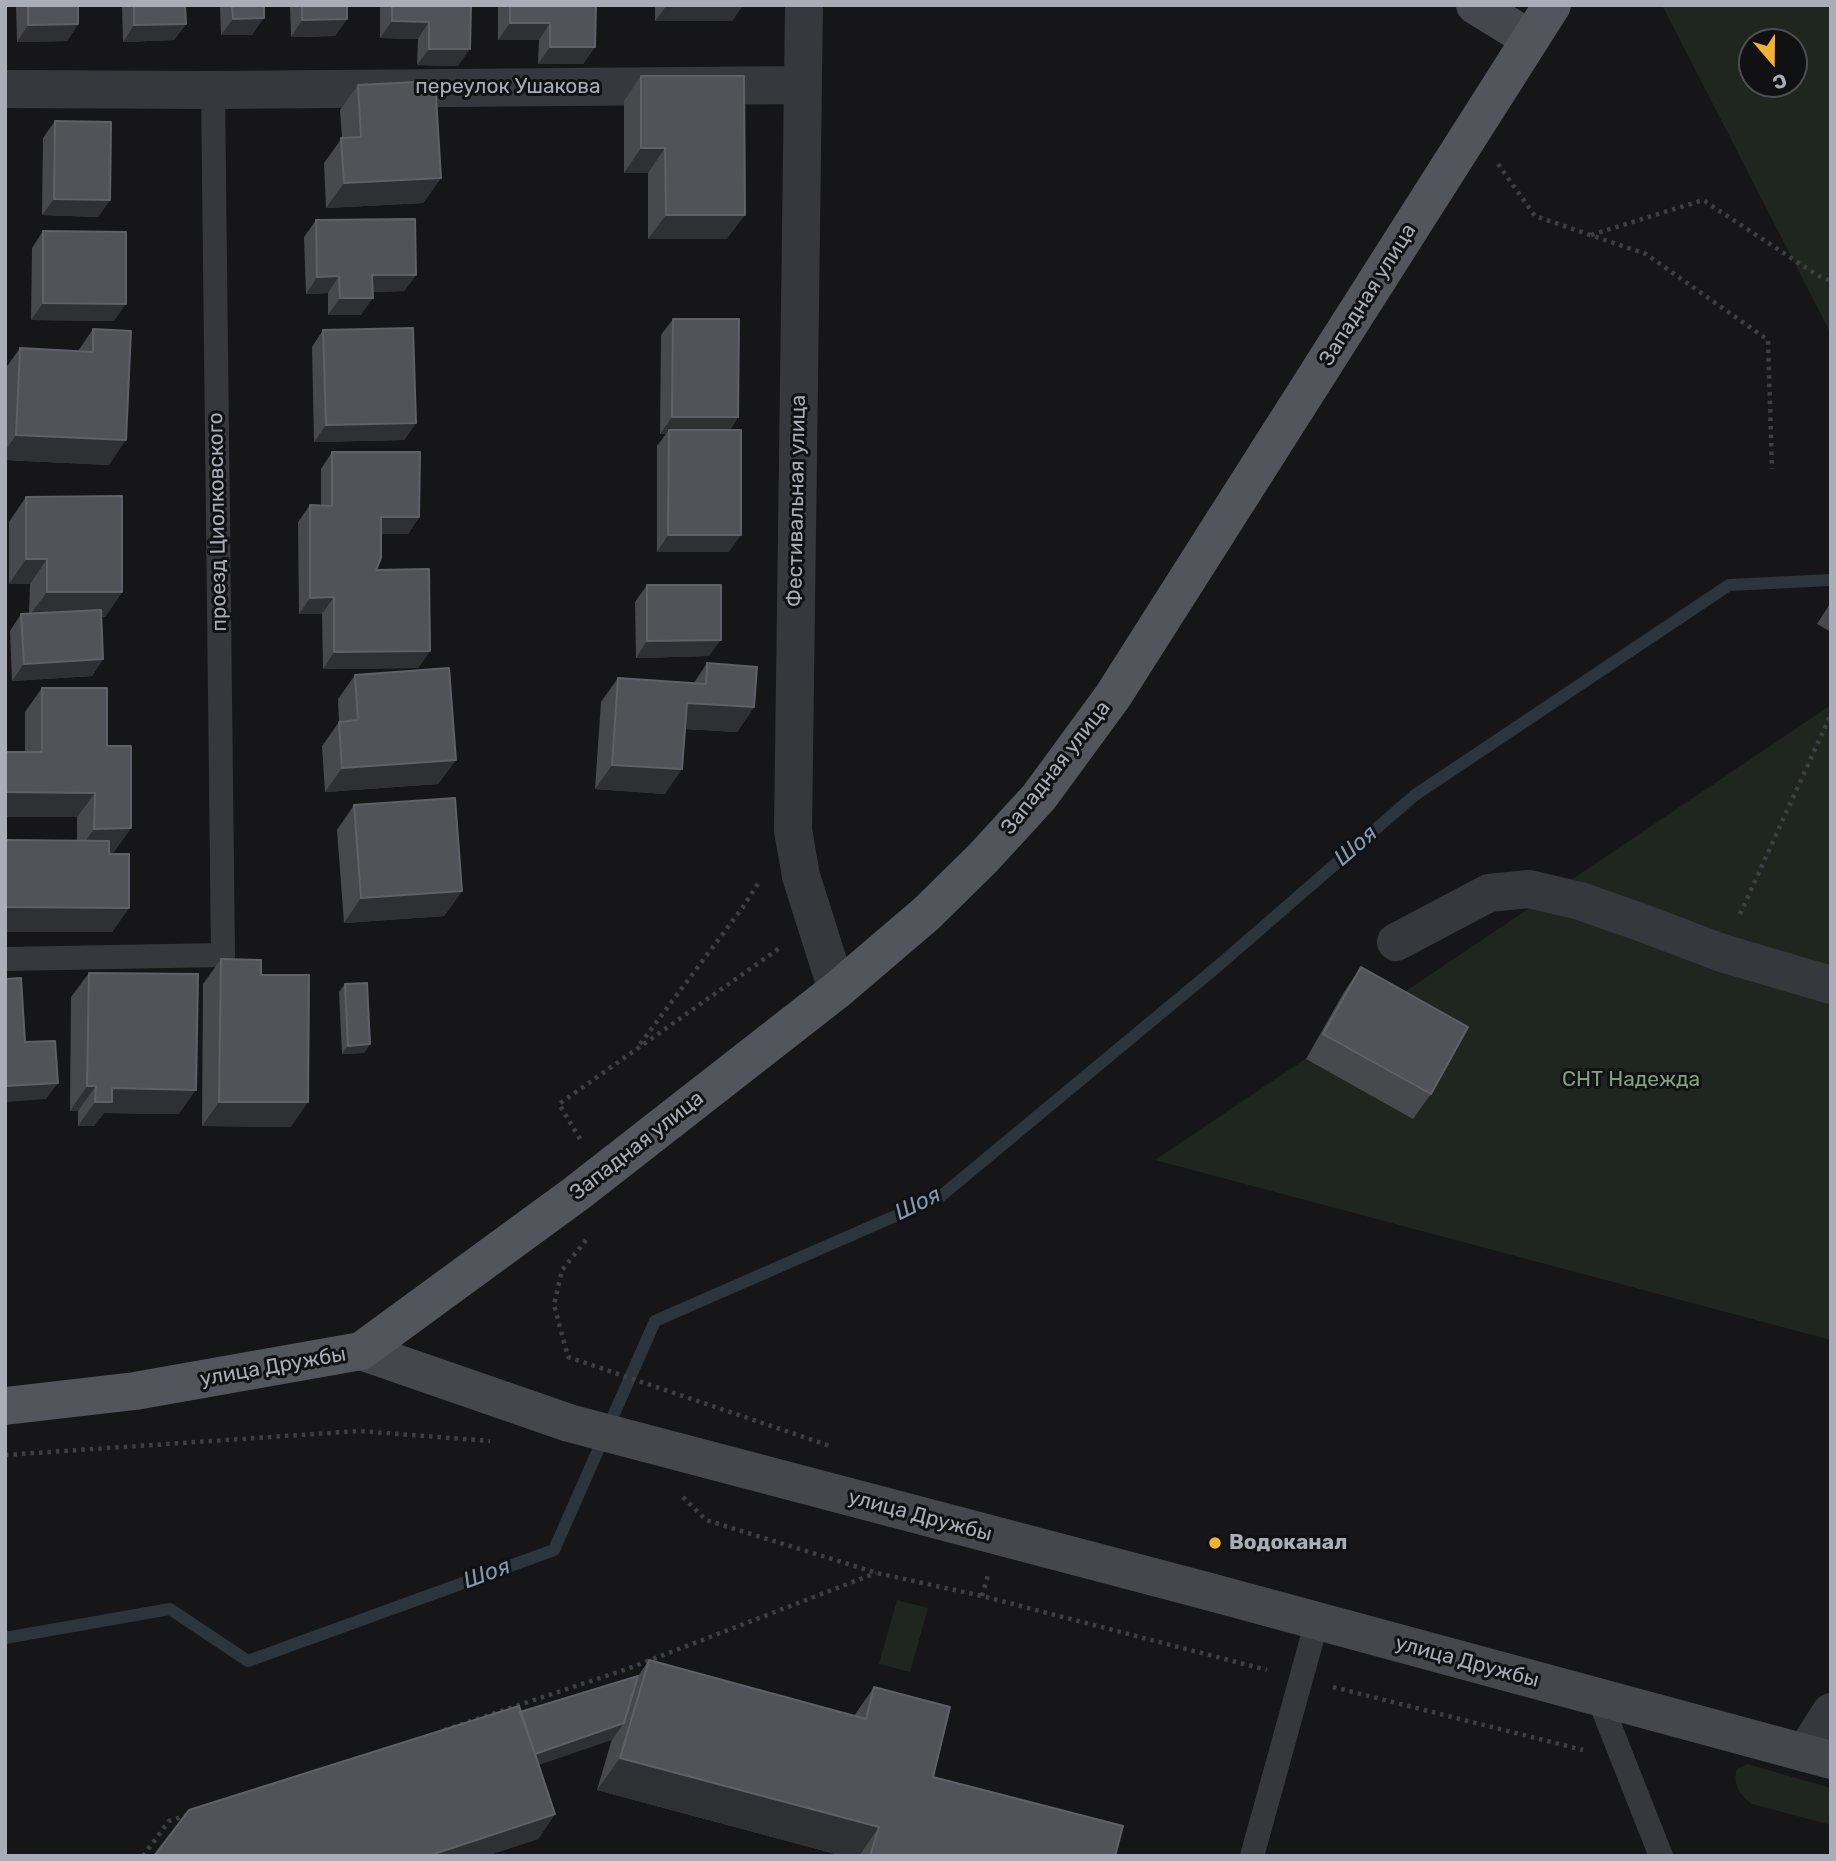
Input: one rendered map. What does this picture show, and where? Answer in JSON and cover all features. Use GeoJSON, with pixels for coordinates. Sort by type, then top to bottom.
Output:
{"type":"FeatureCollection","features":[{"type":"Feature","properties":{"kind":"main road"},"geometry":{"type":"LineString","coordinates":[[1475,5],[1530,39]]}},
{"type":"Feature","properties":{"kind":"main road","name":"Западная улица"},"geometry":{"type":"LineString","coordinates":[[361,1351],[578,1193],[837,990],[926,914],[983,859],[1039,797],[1105,707],[1552,5]]}},
{"type":"Feature","properties":{"kind":"main road","name":"улица Дружбы"},"geometry":{"type":"LineString","coordinates":[[5,1406],[135,1391],[361,1351],[569,1423],[666,1450],[1818,1756]]}},
{"type":"Feature","properties":{"kind":"street","name":"Фестивальная улица"},"geometry":{"type":"LineString","coordinates":[[804,5],[793,830],[801,876],[837,990]]}},
{"type":"Feature","properties":{"kind":"street","name":"переулок Ушакова"},"geometry":{"type":"LineString","coordinates":[[5,89],[802,85]]}},
{"type":"Feature","properties":{"kind":"street"},"geometry":{"type":"LineString","coordinates":[[1396,942],[1489,893],[1529,890],[1580,901],[1722,954],[1831,985]]}},
{"type":"Feature","properties":{"kind":"street"},"geometry":{"type":"LineString","coordinates":[[1818,1756],[1831,1712]]}},
{"type":"Feature","properties":{"kind":"lane","name":"проезд Циолковского"},"geometry":{"type":"LineString","coordinates":[[5,959],[223,955],[213,89]]}},
{"type":"Feature","properties":{"kind":"lane"},"geometry":{"type":"LineString","coordinates":[[1252,1856],[1317,1621]]}},
{"type":"Feature","properties":{"kind":"lane"},"geometry":{"type":"LineString","coordinates":[[1599,1699],[1661,1856]]}},
{"type":"Feature","properties":{"kind":"path"},"geometry":{"type":"LineString","coordinates":[[1473,129],[1535,216],[1646,254],[1768,340],[1772,469]]}},
{"type":"Feature","properties":{"kind":"path"},"geometry":{"type":"LineString","coordinates":[[1590,235],[1703,200],[1816,275],[1831,281]]}},
{"type":"Feature","properties":{"kind":"path"},"geometry":{"type":"LineString","coordinates":[[1722,954],[1831,714]]}},
{"type":"Feature","properties":{"kind":"path"},"geometry":{"type":"LineString","coordinates":[[638,1048],[743,907],[793,830]]}},
{"type":"Feature","properties":{"kind":"path"},"geometry":{"type":"LineString","coordinates":[[598,1368],[680,1395]]}},
{"type":"Feature","properties":{"kind":"path"},"geometry":{"type":"LineString","coordinates":[[5,1455],[359,1432],[503,1442]]}},
{"type":"Feature","properties":{"kind":"path"},"geometry":{"type":"LineString","coordinates":[[677,1491],[706,1520],[877,1573],[982,1597],[1623,1761]]}},
{"type":"Feature","properties":{"kind":"path"},"geometry":{"type":"LineString","coordinates":[[444,1730],[627,1669],[877,1573]]}},
{"type":"Feature","properties":{"kind":"path"},"geometry":{"type":"LineString","coordinates":[[143,1856],[169,1821],[195,1812]]}},
{"type":"Feature","properties":{"kind":"green space"},"geometry":{"type":"Polygon","coordinates":[[[1662,5],[1831,5],[1831,334],[1662,5]]]}},
{"type":"Feature","properties":{"kind":"green space","name":"СНТ Надежда"},"geometry":{"type":"Polygon","coordinates":[[[1831,705],[1831,1340],[1155,1160],[1831,705]]]}},
{"type":"Feature","properties":{"kind":"green space"},"geometry":{"type":"Polygon","coordinates":[[[897,1600],[928,1608],[910,1672],[879,1664],[897,1600]]]}},
{"type":"Feature","properties":{"kind":"green space"},"geometry":{"type":"Polygon","coordinates":[[[1747,1764],[1831,1788],[1831,1825],[1752,1804],[1736,1784],[1737,1769],[1747,1764]]]}},
{"type":"Feature","properties":{"kind":"building"},"geometry":{"type":"Polygon","coordinates":[[[28,5],[78,5],[78,24],[28,25],[28,5]]]}},
{"type":"Feature","properties":{"kind":"building"},"geometry":{"type":"Polygon","coordinates":[[[134,5],[185,5],[186,24],[134,25],[134,5]]]}},
{"type":"Feature","properties":{"kind":"building"},"geometry":{"type":"Polygon","coordinates":[[[232,5],[264,5],[264,18],[233,19],[232,5]]]}},
{"type":"Feature","properties":{"kind":"building"},"geometry":{"type":"Polygon","coordinates":[[[302,5],[347,5],[347,19],[302,20],[302,5]]]}},
{"type":"Feature","properties":{"kind":"building"},"geometry":{"type":"Polygon","coordinates":[[[392,5],[471,5],[470,49],[429,49],[429,22],[392,21],[392,5]]]}},
{"type":"Feature","properties":{"kind":"building"},"geometry":{"type":"Polygon","coordinates":[[[510,5],[596,5],[595,47],[550,47],[550,23],[510,23],[510,5]]]}},
{"type":"Feature","properties":{"kind":"building"},"geometry":{"type":"Polygon","coordinates":[[[641,76],[744,76],[745,215],[666,215],[665,148],[641,148],[641,76]]]}},
{"type":"Feature","properties":{"kind":"building"},"geometry":{"type":"Polygon","coordinates":[[[435,81],[441,178],[344,183],[341,138],[361,137],[358,85],[435,81]]]}},
{"type":"Feature","properties":{"kind":"building"},"geometry":{"type":"Polygon","coordinates":[[[55,121],[111,122],[110,200],[54,199],[55,121]]]}},
{"type":"Feature","properties":{"kind":"building"},"geometry":{"type":"Polygon","coordinates":[[[415,219],[416,275],[372,275],[373,298],[340,298],[339,276],[317,277],[316,220],[415,219]]]}},
{"type":"Feature","properties":{"kind":"building"},"geometry":{"type":"Polygon","coordinates":[[[43,231],[126,232],[126,304],[43,303],[43,231]]]}},
{"type":"Feature","properties":{"kind":"building"},"geometry":{"type":"Polygon","coordinates":[[[673,319],[739,319],[738,417],[672,417],[673,319]]]}},
{"type":"Feature","properties":{"kind":"building"},"geometry":{"type":"Polygon","coordinates":[[[413,328],[416,423],[326,425],[323,330],[413,328]]]}},
{"type":"Feature","properties":{"kind":"building"},"geometry":{"type":"Polygon","coordinates":[[[93,329],[131,331],[126,440],[16,435],[20,348],[93,352],[93,329]]]}},
{"type":"Feature","properties":{"kind":"building"},"geometry":{"type":"Polygon","coordinates":[[[669,430],[741,430],[741,535],[668,535],[669,430]]]}},
{"type":"Feature","properties":{"kind":"building"},"geometry":{"type":"Polygon","coordinates":[[[332,452],[420,452],[419,517],[381,517],[381,558],[376,570],[429,569],[430,651],[334,652],[334,597],[310,598],[310,505],[332,506],[332,452]]]}},
{"type":"Feature","properties":{"kind":"building"},"geometry":{"type":"Polygon","coordinates":[[[122,496],[122,592],[47,592],[47,559],[26,559],[26,497],[122,496]]]}},
{"type":"Feature","properties":{"kind":"building"},"geometry":{"type":"Polygon","coordinates":[[[647,585],[721,585],[721,640],[647,641],[647,585]]]}},
{"type":"Feature","properties":{"kind":"building"},"geometry":{"type":"Polygon","coordinates":[[[101,610],[103,659],[24,664],[21,614],[101,610]]]}},
{"type":"Feature","properties":{"kind":"building"},"geometry":{"type":"Polygon","coordinates":[[[707,663],[757,667],[754,707],[687,703],[682,769],[612,765],[618,678],[706,684],[707,663]]]}},
{"type":"Feature","properties":{"kind":"building"},"geometry":{"type":"Polygon","coordinates":[[[449,668],[456,760],[342,768],[339,722],[358,720],[355,675],[449,668]]]}},
{"type":"Feature","properties":{"kind":"building"},"geometry":{"type":"Polygon","coordinates":[[[42,688],[107,688],[107,746],[131,746],[131,828],[94,829],[95,793],[5,792],[5,752],[42,752],[42,688]]]}},
{"type":"Feature","properties":{"kind":"building"},"geometry":{"type":"Polygon","coordinates":[[[455,798],[462,891],[361,898],[354,805],[455,798]]]}},
{"type":"Feature","properties":{"kind":"building"},"geometry":{"type":"Polygon","coordinates":[[[5,840],[109,841],[109,854],[129,854],[129,908],[5,907],[5,840]]]}},
{"type":"Feature","properties":{"kind":"building"},"geometry":{"type":"Polygon","coordinates":[[[221,959],[261,960],[261,975],[309,975],[308,1102],[219,1102],[221,959]]]}},
{"type":"Feature","properties":{"kind":"building"},"geometry":{"type":"Polygon","coordinates":[[[1361,967],[1468,1027],[1431,1094],[1323,1034],[1361,967]]]}},
{"type":"Feature","properties":{"kind":"building"},"geometry":{"type":"Polygon","coordinates":[[[89,973],[198,974],[196,1090],[112,1088],[112,1102],[95,1102],[96,1086],[87,1086],[89,973]]]}},
{"type":"Feature","properties":{"kind":"building"},"geometry":{"type":"Polygon","coordinates":[[[21,978],[25,1042],[55,1041],[58,1083],[5,1086],[5,979],[21,978]]]}},
{"type":"Feature","properties":{"kind":"building"},"geometry":{"type":"Polygon","coordinates":[[[367,983],[370,1044],[348,1046],[345,984],[367,983]]]}},
{"type":"Feature","properties":{"kind":"building"},"geometry":{"type":"Polygon","coordinates":[[[649,1660],[866,1719],[874,1687],[950,1707],[933,1777],[1123,1826],[1115,1856],[870,1856],[879,1827],[620,1758],[649,1660]]]}},
{"type":"Feature","properties":{"kind":"building"},"geometry":{"type":"Polygon","coordinates":[[[638,1676],[624,1723],[535,1754],[520,1712],[638,1676]]]}},
{"type":"Feature","properties":{"kind":"building"},"geometry":{"type":"Polygon","coordinates":[[[519,1706],[555,1814],[428,1856],[154,1856],[189,1810],[519,1706]]]}},
{"type":"Feature","properties":{"kind":"waterway","name":"Шоя"},"geometry":{"type":"LineString","coordinates":[[5,1638],[170,1609],[248,1661],[554,1550],[655,1321],[941,1196],[1218,966],[1415,795],[1729,585],[1831,580]]}},
{"type":"Feature","properties":{"kind":"place","name":"Водоканал"},"geometry":{"type":"Point","coordinates":[1215,1543]}}]}
